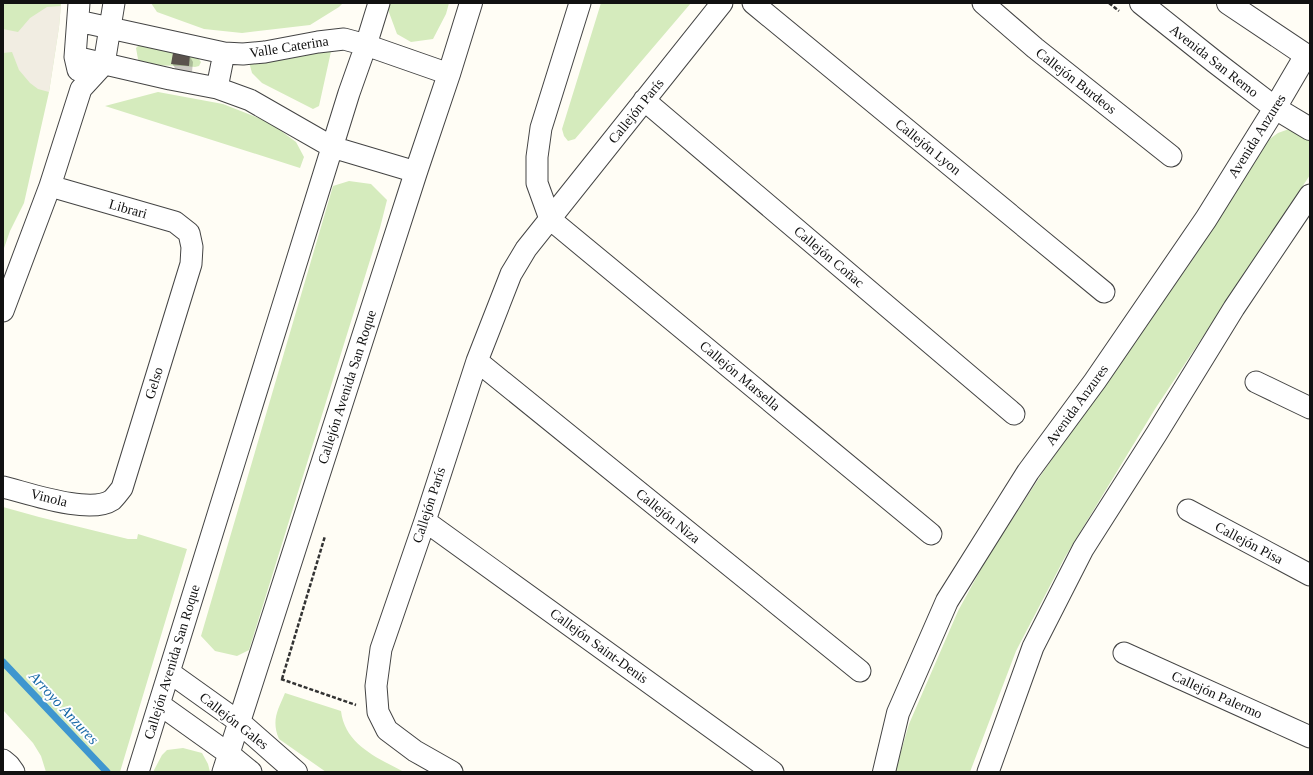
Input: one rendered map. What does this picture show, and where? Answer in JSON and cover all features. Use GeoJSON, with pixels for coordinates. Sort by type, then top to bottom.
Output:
{"type":"FeatureCollection","features":[{"type":"Feature","properties":{"kind":"street"},"geometry":{"type":"LineString","coordinates":[[3,311],[50,186],[81,89],[104,64],[114,3]]}},
{"type":"Feature","properties":{"kind":"street","name":"Callejón Avenida San Roque"},"geometry":{"type":"LineString","coordinates":[[138,772],[378,3]]}},
{"type":"Feature","properties":{"kind":"street","name":"Callejón Avenida San Roque"},"geometry":{"type":"LineString","coordinates":[[226,763],[471,3]]}},
{"type":"Feature","properties":{"kind":"street"},"geometry":{"type":"LineString","coordinates":[[550,219],[537,183],[537,157],[541,128],[580,3]]}},
{"type":"Feature","properties":{"kind":"street","name":"Callejón París"},"geometry":{"type":"LineString","coordinates":[[452,772],[415,750],[387,730],[378,712],[376,686],[381,649],[477,361],[511,274],[526,249],[722,3]]}},
{"type":"Feature","properties":{"kind":"street","name":"Callejón Lyon"},"geometry":{"type":"LineString","coordinates":[[753,3],[1104,292]]}},
{"type":"Feature","properties":{"kind":"street","name":"Callejón Burdeos"},"geometry":{"type":"LineString","coordinates":[[983,3],[1035,48],[1171,156]]}},
{"type":"Feature","properties":{"kind":"street","name":"Avenida San Remo"},"geometry":{"type":"LineString","coordinates":[[1141,3],[1275,108],[1310,129]]}},
{"type":"Feature","properties":{"kind":"street"},"geometry":{"type":"LineString","coordinates":[[1228,3],[1308,57]]}},
{"type":"Feature","properties":{"kind":"street"},"geometry":{"type":"LineString","coordinates":[[79,12],[75,57],[81,89]]}},
{"type":"Feature","properties":{"kind":"street","name":"Valle Caterina"},"geometry":{"type":"LineString","coordinates":[[79,12],[111,27],[224,53],[244,54],[265,52],[318,42],[344,39],[366,45],[449,74]]}},
{"type":"Feature","properties":{"kind":"street"},"geometry":{"type":"LineString","coordinates":[[217,88],[224,53]]}},
{"type":"Feature","properties":{"kind":"street"},"geometry":{"type":"LineString","coordinates":[[75,57],[217,88],[250,100],[332,147],[416,172]]}},
{"type":"Feature","properties":{"kind":"street","name":"Avenida Anzures"},"geometry":{"type":"LineString","coordinates":[[884,772],[898,713],[947,601],[1028,472],[1095,381],[1206,219],[1308,57]]}},
{"type":"Feature","properties":{"kind":"street","name":"Callejón Coñac"},"geometry":{"type":"LineString","coordinates":[[644,100],[1014,414]]}},
{"type":"Feature","properties":{"kind":"street","name":"Librari"},"geometry":{"type":"LineString","coordinates":[[50,186],[175,222],[188,233],[192,247]]}},
{"type":"Feature","properties":{"kind":"street"},"geometry":{"type":"LineString","coordinates":[[988,772],[1034,647],[1083,549],[1234,308],[1310,195]]}},
{"type":"Feature","properties":{"kind":"street","name":"Callejón Marsella"},"geometry":{"type":"LineString","coordinates":[[550,219],[931,534]]}},
{"type":"Feature","properties":{"kind":"street","name":"Gelso"},"geometry":{"type":"LineString","coordinates":[[96,506],[112,500],[122,488],[191,264],[192,247]]}},
{"type":"Feature","properties":{"kind":"street","name":"Callejón Niza"},"geometry":{"type":"LineString","coordinates":[[477,361],[860,671]]}},
{"type":"Feature","properties":{"kind":"street"},"geometry":{"type":"LineString","coordinates":[[1256,382],[1310,408]]}},
{"type":"Feature","properties":{"kind":"street","name":"Vinola"},"geometry":{"type":"LineString","coordinates":[[3,486],[76,505],[96,506]]}},
{"type":"Feature","properties":{"kind":"street","name":"Callejón Pisa"},"geometry":{"type":"LineString","coordinates":[[1188,510],[1310,575]]}},
{"type":"Feature","properties":{"kind":"street","name":"Callejón Saint-Denis"},"geometry":{"type":"LineString","coordinates":[[425,520],[773,772]]}},
{"type":"Feature","properties":{"kind":"street","name":"Callejón Palermo"},"geometry":{"type":"LineString","coordinates":[[1124,653],[1310,736]]}},
{"type":"Feature","properties":{"kind":"street","name":"Callejón Gales"},"geometry":{"type":"LineString","coordinates":[[169,672],[239,722],[296,772]]}},
{"type":"Feature","properties":{"kind":"street","name":"Callejón Gales"},"geometry":{"type":"LineString","coordinates":[[159,704],[226,763],[251,772]]}},
{"type":"Feature","properties":{"kind":"street"},"geometry":{"type":"LineString","coordinates":[[3,760],[14,772]]}},
{"type":"Feature","properties":{"kind":"path"},"geometry":{"type":"LineString","coordinates":[[256,671],[378,712]]}},
{"type":"Feature","properties":{"kind":"green space"},"geometry":{"type":"Polygon","coordinates":[[[3,3],[61,3],[59,27],[49,92],[24,203],[10,231],[3,251],[3,3]]]}},
{"type":"Feature","properties":{"kind":"green space"},"geometry":{"type":"Polygon","coordinates":[[[151,3],[343,3],[310,25],[242,33],[204,29],[157,12],[151,3]]]}},
{"type":"Feature","properties":{"kind":"green space"},"geometry":{"type":"Polygon","coordinates":[[[389,3],[449,3],[446,14],[433,39],[411,42],[397,34],[387,7],[389,3]]]}},
{"type":"Feature","properties":{"kind":"green space"},"geometry":{"type":"Polygon","coordinates":[[[601,3],[691,3],[575,139],[568,141],[564,136],[562,129],[601,3]]]}},
{"type":"Feature","properties":{"kind":"green space"},"geometry":{"type":"Polygon","coordinates":[[[140,44],[197,57],[201,62],[199,66],[195,67],[142,65],[138,59],[136,48],[140,44]]]}},
{"type":"Feature","properties":{"kind":"green space"},"geometry":{"type":"Polygon","coordinates":[[[332,47],[319,106],[313,109],[262,83],[252,73],[249,62],[332,47]]]}},
{"type":"Feature","properties":{"kind":"green space"},"geometry":{"type":"Polygon","coordinates":[[[158,92],[223,104],[269,122],[296,142],[304,157],[300,168],[105,106],[158,92]]]}},
{"type":"Feature","properties":{"kind":"green space"},"geometry":{"type":"Polygon","coordinates":[[[1289,129],[1307,136],[1310,142],[1310,175],[1155,409],[1065,557],[1016,651],[970,772],[895,772],[909,724],[958,611],[987,558],[1043,472],[1193,259],[1267,141],[1278,133],[1289,129]]]}},
{"type":"Feature","properties":{"kind":"green space"},"geometry":{"type":"Polygon","coordinates":[[[349,181],[371,184],[387,200],[380,228],[249,650],[237,656],[215,651],[201,636],[333,186],[349,181]]]}},
{"type":"Feature","properties":{"kind":"green space"},"geometry":{"type":"Polygon","coordinates":[[[3,507],[128,539],[137,539],[138,534],[187,549],[120,772],[46,772],[41,756],[33,743],[3,710],[3,507]]]}},
{"type":"Feature","properties":{"kind":"green space"},"geometry":{"type":"Polygon","coordinates":[[[285,693],[341,711],[344,723],[356,742],[374,756],[404,772],[326,772],[279,739],[276,726],[276,715],[285,693]]]}},
{"type":"Feature","properties":{"kind":"green space"},"geometry":{"type":"Polygon","coordinates":[[[183,748],[202,753],[208,764],[210,772],[153,772],[162,755],[167,750],[183,748]]]}},
{"type":"Feature","properties":{"kind":"shaded area"},"geometry":{"type":"Polygon","coordinates":[[[61,6],[49,92],[38,89],[30,83],[19,70],[12,52],[3,53],[3,29],[18,32],[30,18],[47,7],[61,6]]]}},
{"type":"Feature","properties":{"kind":"building"},"geometry":{"type":"Polygon","coordinates":[[[173,53],[190,54],[189,66],[171,64],[173,53]]]}},
{"type":"Feature","properties":{"kind":"waterway","name":"Arroyo Anzures"},"geometry":{"type":"LineString","coordinates":[[3,662],[107,772]]}}]}
